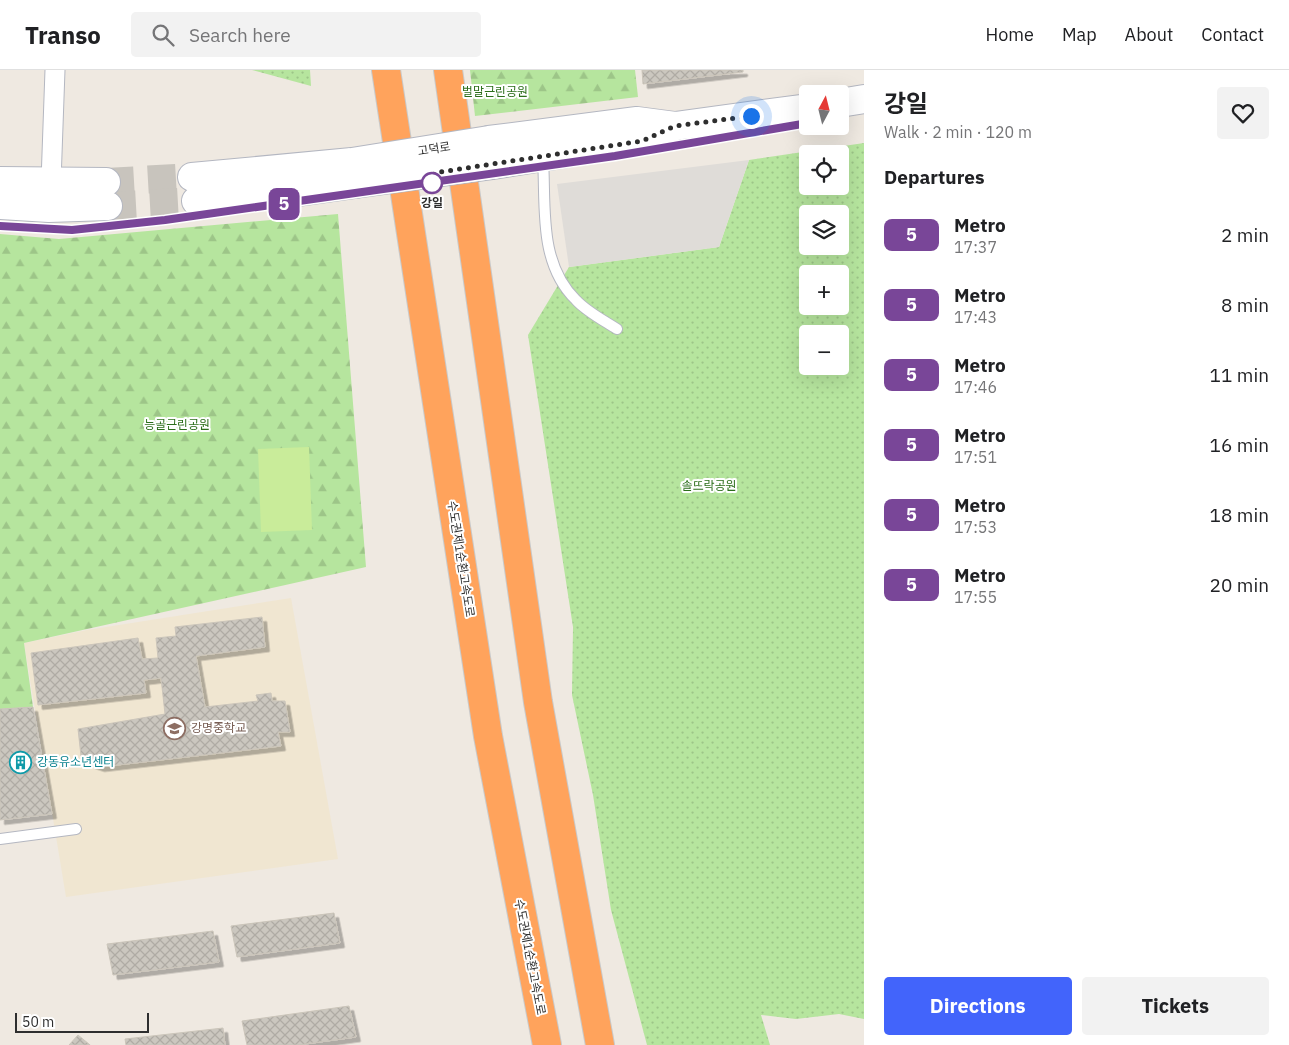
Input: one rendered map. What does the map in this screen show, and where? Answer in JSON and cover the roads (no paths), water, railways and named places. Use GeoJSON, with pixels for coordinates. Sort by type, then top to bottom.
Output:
{"type":"FeatureCollection","features":[{"type":"Feature","properties":{"kind":"highway","name":"수도권제1순환고속도로"},"geometry":{"type":"LineString","coordinates":[[386,70],[488,736],[547,1045]]}},
{"type":"Feature","properties":{"kind":"highway"},"geometry":{"type":"LineString","coordinates":[[448,70],[538,702],[600,1045]]}},
{"type":"Feature","properties":{"kind":"main road"},"geometry":{"type":"LineString","coordinates":[[849,102],[864,99]]}},
{"type":"Feature","properties":{"kind":"main road","name":"고덕로"},"geometry":{"type":"LineString","coordinates":[[194,189],[284,194],[354,173],[491,152],[637,121],[675,126],[799,109]]}},
{"type":"Feature","properties":{"kind":"main road","name":"고덕로"},"geometry":{"type":"LineString","coordinates":[[491,152],[542,158],[642,141],[675,126]]}},
{"type":"Feature","properties":{"kind":"main road"},"geometry":{"type":"LineString","coordinates":[[0,181],[51,182],[107,194],[49,208],[0,205]]}},
{"type":"Feature","properties":{"kind":"street"},"geometry":{"type":"LineString","coordinates":[[51,182],[55,70]]}},
{"type":"Feature","properties":{"kind":"lane"},"geometry":{"type":"LineString","coordinates":[[542,158],[546,238],[560,278],[575,300],[616,329]]}},
{"type":"Feature","properties":{"kind":"lane"},"geometry":{"type":"LineString","coordinates":[[0,840],[76,829]]}},
{"type":"Feature","properties":{"kind":"tunnel"},"geometry":{"type":"LineString","coordinates":[[106,182],[192,177]]}},
{"type":"Feature","properties":{"kind":"tunnel"},"geometry":{"type":"LineString","coordinates":[[108,206],[196,201]]}},
{"type":"Feature","properties":{"kind":"metro line","name":"5"},"geometry":{"type":"LineString","coordinates":[[0,226],[72,230],[165,220],[615,156],[799,125]]}},
{"type":"Feature","properties":{"kind":"place","name":"강일"},"geometry":{"type":"Point","coordinates":[432,183]}},
{"type":"Feature","properties":{"kind":"place","name":"강명중학교"},"geometry":{"type":"Point","coordinates":[175,728]}},
{"type":"Feature","properties":{"kind":"place","name":"강동유소년센터"},"geometry":{"type":"Point","coordinates":[21,762]}},
{"type":"Feature","properties":{"kind":"park label","name":"벌말근린공원"},"geometry":{"type":"Point","coordinates":[495,92]}},
{"type":"Feature","properties":{"kind":"park label","name":"능골근린공원"},"geometry":{"type":"Point","coordinates":[177,425]}},
{"type":"Feature","properties":{"kind":"park label","name":"솔뜨락공원"},"geometry":{"type":"Point","coordinates":[709,486]}}]}
